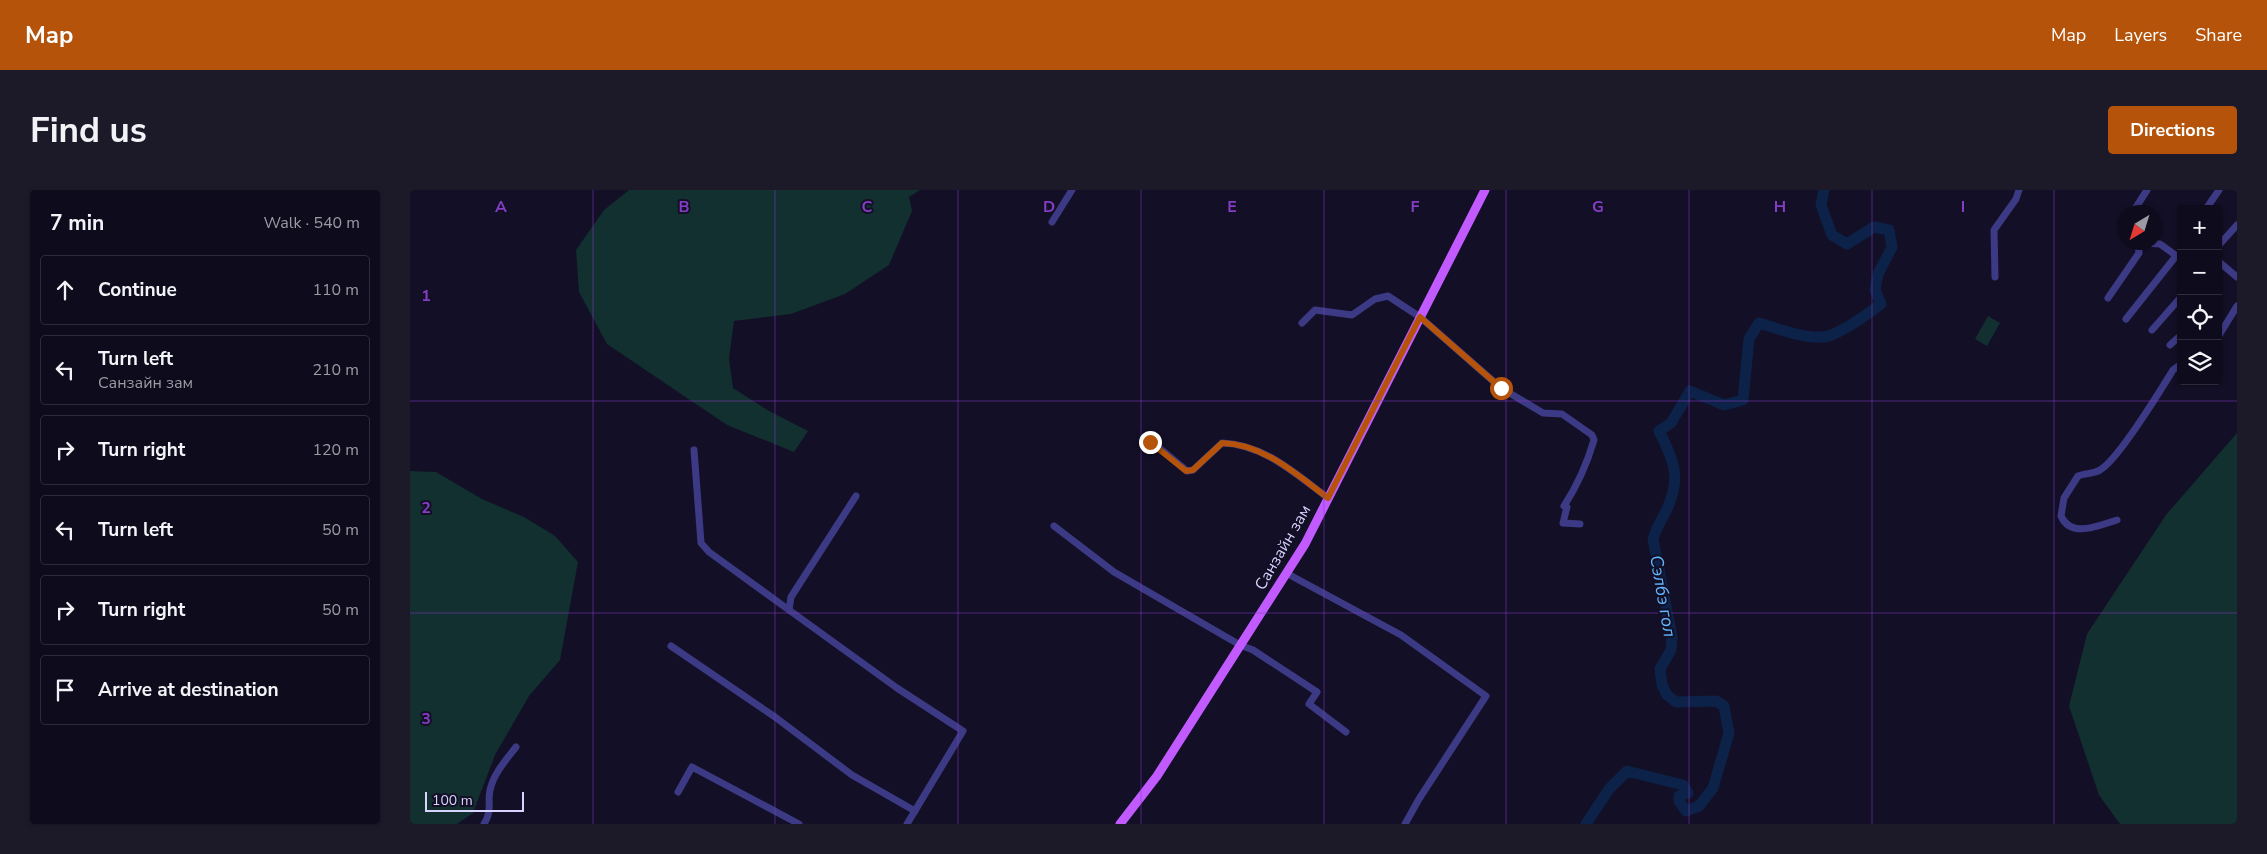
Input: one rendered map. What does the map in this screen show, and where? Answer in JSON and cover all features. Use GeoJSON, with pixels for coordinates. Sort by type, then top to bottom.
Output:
{"type":"FeatureCollection","features":[{"type":"Feature","properties":{"kind":"main road","name":"Санзайн зам"},"geometry":{"type":"LineString","coordinates":[[1120,824],[1157,776],[1305,544],[1485,190]]}},
{"type":"Feature","properties":{"kind":"street"},"geometry":{"type":"LineString","coordinates":[[1052,222],[1072,190]]}},
{"type":"Feature","properties":{"kind":"street"},"geometry":{"type":"LineString","coordinates":[[1995,277],[1994,230],[2016,199],[2019,190]]}},
{"type":"Feature","properties":{"kind":"street"},"geometry":{"type":"LineString","coordinates":[[2137,205],[2147,190]]}},
{"type":"Feature","properties":{"kind":"street"},"geometry":{"type":"LineString","coordinates":[[2209,205],[2219,190]]}},
{"type":"Feature","properties":{"kind":"street"},"geometry":{"type":"LineString","coordinates":[[2222,242],[2237,225]]}},
{"type":"Feature","properties":{"kind":"street"},"geometry":{"type":"LineString","coordinates":[[2162,247],[2177,257]]}},
{"type":"Feature","properties":{"kind":"street"},"geometry":{"type":"LineString","coordinates":[[2108,298],[2139,253],[2138,250]]}},
{"type":"Feature","properties":{"kind":"street"},"geometry":{"type":"LineString","coordinates":[[2126,318],[2177,259]]}},
{"type":"Feature","properties":{"kind":"street"},"geometry":{"type":"LineString","coordinates":[[2222,264],[2237,277]]}},
{"type":"Feature","properties":{"kind":"street"},"geometry":{"type":"LineString","coordinates":[[1302,323],[1315,310],[1352,315],[1375,299],[1388,296],[1420,317],[1501,388],[1543,413],[1562,414],[1592,435],[1594,440],[1589,456],[1575,489],[1564,506],[1567,507],[1563,523],[1580,524]]}},
{"type":"Feature","properties":{"kind":"street"},"geometry":{"type":"LineString","coordinates":[[2152,330],[2177,302]]}},
{"type":"Feature","properties":{"kind":"street"},"geometry":{"type":"LineString","coordinates":[[2222,330],[2237,306]]}},
{"type":"Feature","properties":{"kind":"street"},"geometry":{"type":"LineString","coordinates":[[2170,345],[2177,339]]}},
{"type":"Feature","properties":{"kind":"street"},"geometry":{"type":"LineString","coordinates":[[2118,520],[2083,529],[2071,527],[2061,516],[2064,498],[2078,476],[2097,472],[2105,466],[2134,429],[2173,370],[2177,367]]}},
{"type":"Feature","properties":{"kind":"street"},"geometry":{"type":"LineString","coordinates":[[1146,437],[1186,471],[1193,470],[1222,443],[1251,448],[1276,460],[1328,498]]}},
{"type":"Feature","properties":{"kind":"street"},"geometry":{"type":"LineString","coordinates":[[694,450],[701,543],[709,552],[897,688],[963,731],[907,824]]}},
{"type":"Feature","properties":{"kind":"street"},"geometry":{"type":"LineString","coordinates":[[788,610],[791,597],[856,496]]}},
{"type":"Feature","properties":{"kind":"street"},"geometry":{"type":"LineString","coordinates":[[1054,526],[1114,572],[1240,645],[1253,650],[1317,692],[1309,704],[1346,732]]}},
{"type":"Feature","properties":{"kind":"street"},"geometry":{"type":"LineString","coordinates":[[1286,573],[1401,635],[1486,696],[1419,799],[1405,824]]}},
{"type":"Feature","properties":{"kind":"street"},"geometry":{"type":"LineString","coordinates":[[672,646],[775,716],[852,775],[915,811]]}},
{"type":"Feature","properties":{"kind":"street"},"geometry":{"type":"LineString","coordinates":[[484,824],[489,816],[489,796],[494,777],[516,746]]}},
{"type":"Feature","properties":{"kind":"street"},"geometry":{"type":"LineString","coordinates":[[678,792],[692,767],[799,824]]}},
{"type":"Feature","properties":{"kind":"green space"},"geometry":{"type":"Polygon","coordinates":[[[629,190],[920,190],[909,197],[912,211],[889,265],[845,294],[791,314],[734,321],[729,359],[733,388],[769,411],[808,431],[794,452],[727,425],[607,344],[579,292],[576,250],[604,210],[629,190]]]}},
{"type":"Feature","properties":{"kind":"green space"},"geometry":{"type":"Polygon","coordinates":[[[1988,316],[2000,323],[1987,346],[1975,339],[1988,316]]]}},
{"type":"Feature","properties":{"kind":"green space"},"geometry":{"type":"Polygon","coordinates":[[[2237,433],[2237,824],[2120,824],[2099,795],[2069,706],[2087,634],[2166,515],[2237,433]]]}},
{"type":"Feature","properties":{"kind":"green space"},"geometry":{"type":"Polygon","coordinates":[[[410,471],[436,472],[482,499],[524,517],[555,536],[578,562],[560,660],[529,696],[495,755],[473,813],[457,824],[410,824],[410,471]]]}},
{"type":"Feature","properties":{"kind":"waterway","name":"Сэлбэ гол"},"geometry":{"type":"LineString","coordinates":[[1586,824],[1609,789],[1627,771],[1683,785],[1688,793],[1679,796],[1679,801],[1686,811],[1699,806],[1713,788],[1729,733],[1724,706],[1716,701],[1676,702],[1667,695],[1662,685],[1660,669],[1671,650],[1672,637],[1653,539],[1671,499],[1675,479],[1672,461],[1659,431],[1671,423],[1690,391],[1724,405],[1743,400],[1749,339],[1759,323],[1799,335],[1824,337],[1845,328],[1881,304],[1875,290],[1878,274],[1892,247],[1889,230],[1874,227],[1847,244],[1832,235],[1821,205],[1824,190]]}},
{"type":"Feature","properties":{"kind":"route"},"geometry":{"type":"LineString","coordinates":[[1150,442],[1186,471],[1193,470],[1222,443],[1251,448],[1276,460],[1328,498],[1420,317],[1501,388]]}}]}
